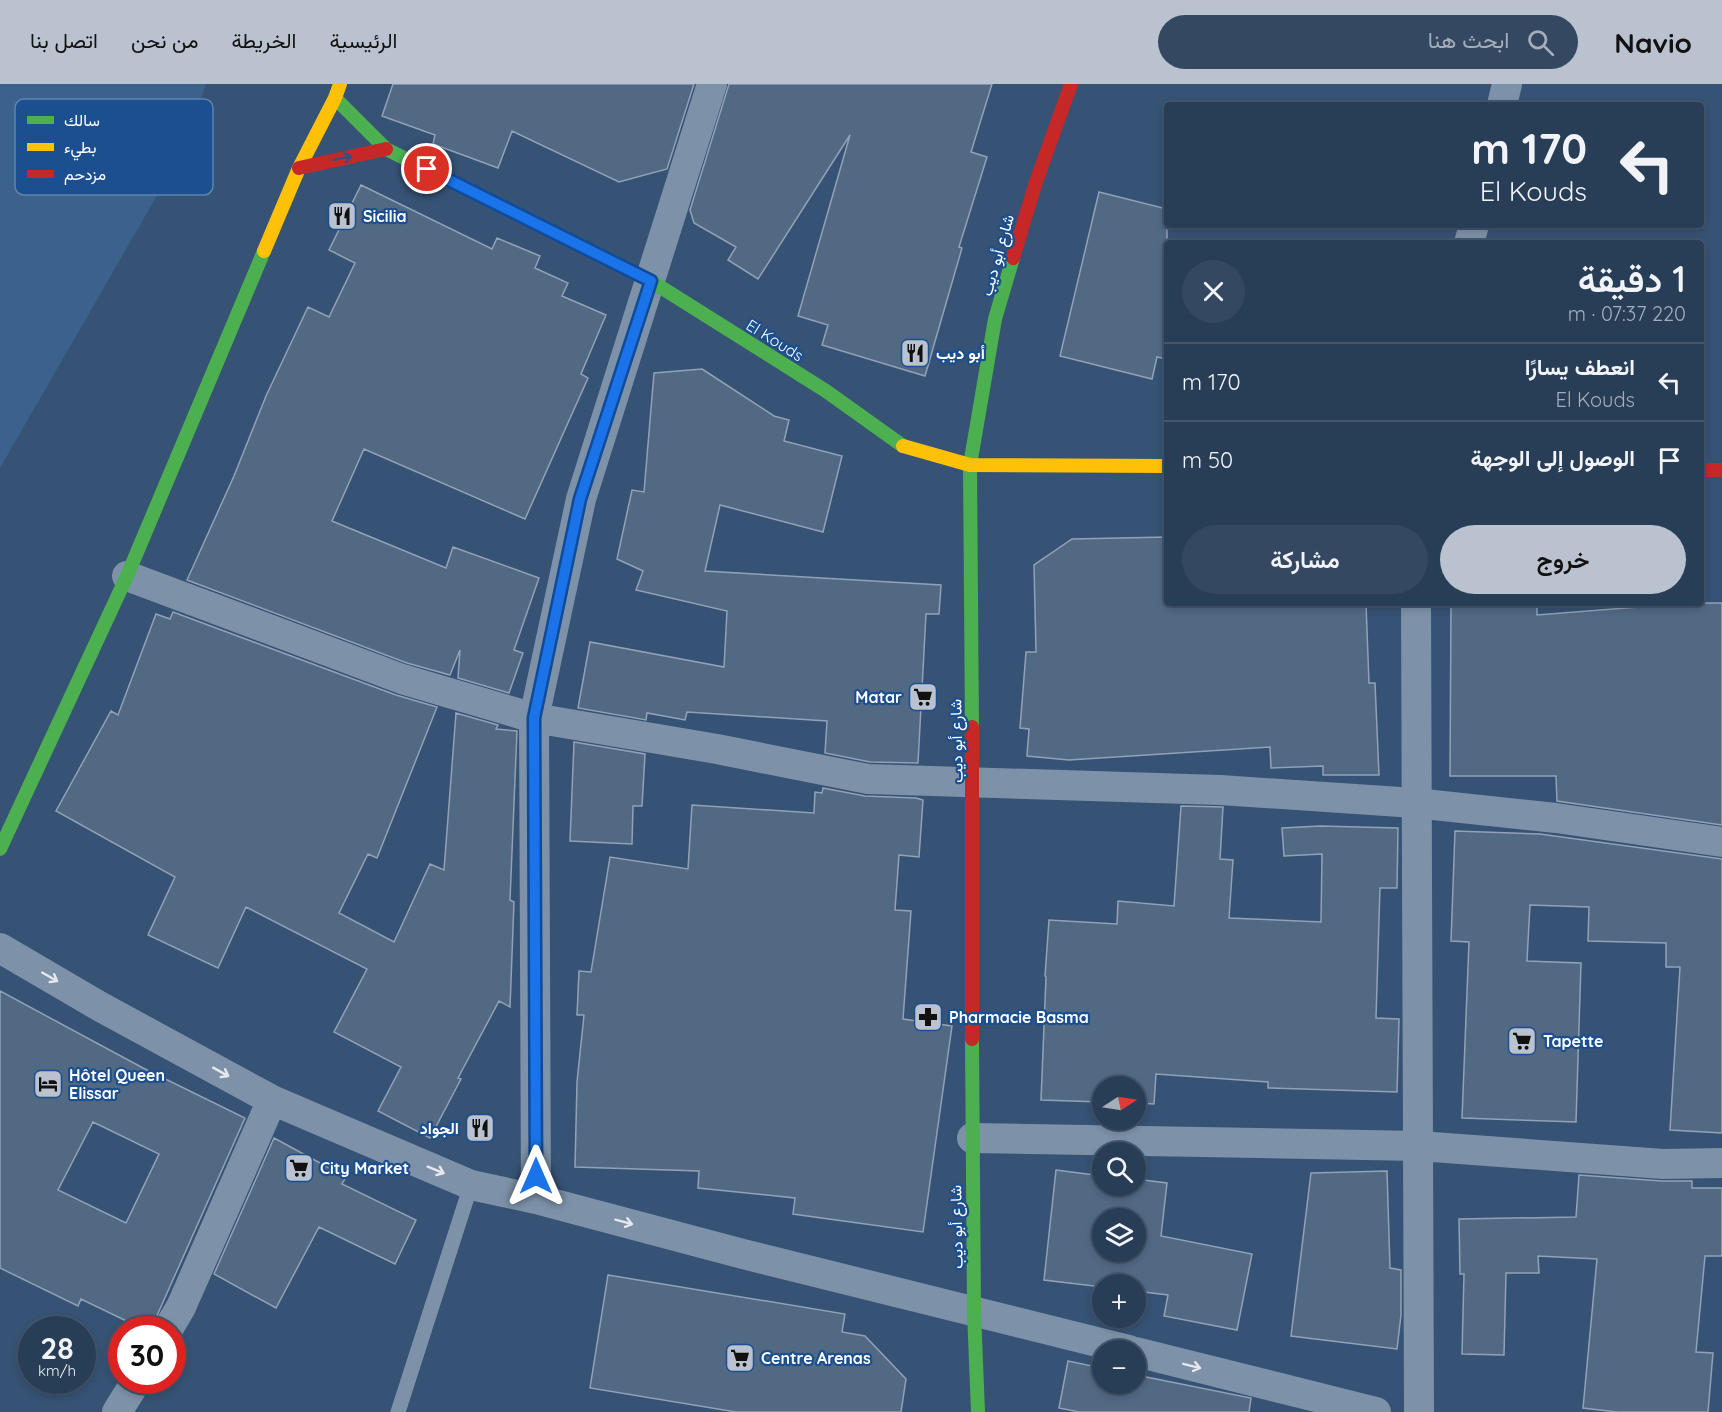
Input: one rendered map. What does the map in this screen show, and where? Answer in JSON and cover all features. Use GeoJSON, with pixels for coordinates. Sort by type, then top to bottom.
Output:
{"type":"FeatureCollection","features":[{"type":"Feature","properties":{"kind":"main road"},"geometry":{"type":"LineString","coordinates":[[0,849],[127,576],[299,168],[340,84]]}},
{"type":"Feature","properties":{"kind":"main road","name":"شارع أبو ديب"},"geometry":{"type":"LineString","coordinates":[[978,1412],[972,1138],[973,784],[970,465],[995,319],[1036,182],[1071,84]]}},
{"type":"Feature","properties":{"kind":"main road","name":"El Kouds"},"geometry":{"type":"LineString","coordinates":[[335,98],[387,149],[651,281],[826,391],[904,447],[970,465],[1164,466]]}},
{"type":"Feature","properties":{"kind":"main road"},"geometry":{"type":"LineString","coordinates":[[299,168],[387,149]]}},
{"type":"Feature","properties":{"kind":"main road"},"geometry":{"type":"LineString","coordinates":[[1704,470],[1722,470]]}},
{"type":"Feature","properties":{"kind":"street"},"geometry":{"type":"LineString","coordinates":[[536,1199],[534,718],[580,499],[712,84]]}},
{"type":"Feature","properties":{"kind":"street"},"geometry":{"type":"LineString","coordinates":[[1503,102],[1507,84]]}},
{"type":"Feature","properties":{"kind":"street"},"geometry":{"type":"LineString","coordinates":[[127,576],[402,679],[534,718],[717,749],[868,779],[1220,790],[1415,803],[1556,818],[1722,842]]}},
{"type":"Feature","properties":{"kind":"street"},"geometry":{"type":"LineString","coordinates":[[1416,606],[1419,1412]]}},
{"type":"Feature","properties":{"kind":"street"},"geometry":{"type":"LineString","coordinates":[[0,948],[99,1006],[272,1100],[471,1185],[536,1199],[1092,1341]]}},
{"type":"Feature","properties":{"kind":"street"},"geometry":{"type":"LineString","coordinates":[[176,1316],[272,1100]]}},
{"type":"Feature","properties":{"kind":"street"},"geometry":{"type":"LineString","coordinates":[[972,1138],[1419,1146],[1663,1164],[1722,1163]]}},
{"type":"Feature","properties":{"kind":"street"},"geometry":{"type":"LineString","coordinates":[[1146,1354],[1377,1412]]}},
{"type":"Feature","properties":{"kind":"street"},"geometry":{"type":"LineString","coordinates":[[117,1412],[128,1394]]}},
{"type":"Feature","properties":{"kind":"lane"},"geometry":{"type":"LineString","coordinates":[[398,1412],[471,1185]]}},
{"type":"Feature","properties":{"kind":"water"},"geometry":{"type":"Polygon","coordinates":[[[0,84],[206,84],[201,99],[15,99],[15,195],[157,195],[0,468],[0,84]]]}},
{"type":"Feature","properties":{"kind":"building"},"geometry":{"type":"Polygon","coordinates":[[[393,84],[694,84],[667,169],[619,182],[512,131],[498,168],[433,144],[435,135],[382,116],[393,84]]]}},
{"type":"Feature","properties":{"kind":"building"},"geometry":{"type":"Polygon","coordinates":[[[729,84],[992,84],[971,152],[987,157],[959,247],[962,248],[925,376],[822,345],[828,325],[798,316],[850,135],[758,279],[728,260],[736,247],[694,223],[690,210],[729,84]]]}},
{"type":"Feature","properties":{"kind":"building"},"geometry":{"type":"Polygon","coordinates":[[[361,185],[492,249],[497,238],[540,256],[535,268],[568,283],[562,296],[606,315],[581,374],[588,378],[525,519],[364,449],[332,521],[446,568],[453,547],[539,578],[514,650],[523,653],[509,693],[458,678],[460,650],[450,675],[407,663],[187,580],[234,476],[266,396],[308,307],[329,317],[355,263],[329,250],[361,185]]]}},
{"type":"Feature","properties":{"kind":"building"},"geometry":{"type":"Polygon","coordinates":[[[1099,192],[1164,208],[1164,228],[1167,228],[1167,240],[1164,240],[1164,358],[1157,357],[1152,379],[1060,356],[1099,192]]]}},
{"type":"Feature","properties":{"kind":"building"},"geometry":{"type":"Polygon","coordinates":[[[702,369],[774,416],[789,420],[784,441],[842,456],[823,532],[720,505],[705,571],[941,585],[939,614],[926,614],[918,763],[870,762],[825,753],[827,721],[687,712],[685,720],[647,713],[646,720],[578,708],[590,642],[724,667],[727,611],[636,590],[643,571],[617,559],[632,490],[644,492],[654,373],[702,369]]]}},
{"type":"Feature","properties":{"kind":"building"},"geometry":{"type":"Polygon","coordinates":[[[1164,537],[1164,606],[1366,606],[1369,683],[1375,683],[1379,775],[1323,775],[1323,766],[1271,768],[1270,747],[1069,760],[1027,756],[1029,729],[1020,728],[1026,652],[1036,652],[1034,565],[1072,539],[1164,537]]]}},
{"type":"Feature","properties":{"kind":"building"},"geometry":{"type":"Polygon","coordinates":[[[1704,603],[1722,603],[1722,825],[1557,801],[1556,776],[1450,776],[1451,606],[1537,606],[1537,615],[1651,606],[1704,606],[1704,603]]]}},
{"type":"Feature","properties":{"kind":"building"},"geometry":{"type":"Polygon","coordinates":[[[173,612],[396,695],[437,707],[377,858],[368,854],[339,913],[394,942],[430,864],[444,870],[456,713],[498,725],[496,729],[517,731],[510,900],[514,902],[510,1007],[499,1001],[458,1078],[461,1079],[430,1138],[378,1111],[401,1067],[334,1032],[367,969],[246,907],[218,968],[148,935],[175,877],[56,811],[111,711],[118,715],[156,614],[170,619],[173,612]]]}},
{"type":"Feature","properties":{"kind":"building"},"geometry":{"type":"Polygon","coordinates":[[[574,742],[645,754],[642,806],[633,806],[632,844],[570,841],[574,742]]]}},
{"type":"Feature","properties":{"kind":"building"},"geometry":{"type":"Polygon","coordinates":[[[823,788],[865,796],[923,800],[919,857],[899,855],[895,910],[911,911],[903,1019],[952,1026],[923,1232],[793,1214],[795,1198],[698,1188],[699,1171],[575,1167],[577,1082],[584,1015],[577,1015],[579,971],[591,972],[610,857],[688,869],[692,805],[814,813],[815,792],[822,793],[823,788]]]}},
{"type":"Feature","properties":{"kind":"building"},"geometry":{"type":"Polygon","coordinates":[[[1181,806],[1223,807],[1220,859],[1233,860],[1229,918],[1321,922],[1322,854],[1284,856],[1282,828],[1320,826],[1398,828],[1397,888],[1380,888],[1376,1018],[1399,1019],[1397,1092],[1268,1088],[1268,1082],[1156,1074],[1154,1104],[1146,1104],[1146,1076],[1092,1076],[1092,1102],[1041,1100],[1049,920],[1117,924],[1118,901],[1174,906],[1181,806]]]}},
{"type":"Feature","properties":{"kind":"building"},"geometry":{"type":"Polygon","coordinates":[[[1455,831],[1540,834],[1722,859],[1722,1133],[1670,1130],[1680,967],[1666,967],[1666,943],[1588,941],[1589,907],[1530,905],[1527,961],[1581,963],[1576,1122],[1462,1118],[1469,942],[1451,941],[1455,831]]]}},
{"type":"Feature","properties":{"kind":"building"},"geometry":{"type":"Polygon","coordinates":[[[0,991],[143,1068],[245,1118],[157,1316],[116,1316],[81,1299],[78,1306],[0,1268],[0,991]],[[93,1122],[58,1190],[126,1223],[159,1154],[93,1122]]]}},
{"type":"Feature","properties":{"kind":"building"},"geometry":{"type":"Polygon","coordinates":[[[274,1138],[346,1177],[342,1184],[416,1220],[395,1264],[319,1227],[276,1308],[214,1274],[274,1138]]]}},
{"type":"Feature","properties":{"kind":"building"},"geometry":{"type":"Polygon","coordinates":[[[1056,1170],[1092,1175],[1092,1196],[1146,1196],[1146,1180],[1167,1183],[1161,1236],[1252,1254],[1237,1330],[1164,1316],[1168,1295],[1146,1292],[1146,1274],[1092,1274],[1092,1286],[1044,1280],[1056,1170]]]}},
{"type":"Feature","properties":{"kind":"building"},"geometry":{"type":"Polygon","coordinates":[[[1387,1171],[1390,1268],[1401,1270],[1401,1315],[1397,1349],[1291,1336],[1311,1173],[1387,1171]]]}},
{"type":"Feature","properties":{"kind":"building"},"geometry":{"type":"Polygon","coordinates":[[[1579,1175],[1692,1181],[1692,1188],[1722,1188],[1722,1256],[1705,1256],[1696,1352],[1713,1353],[1708,1412],[1617,1412],[1583,1408],[1597,1259],[1538,1256],[1539,1273],[1506,1273],[1504,1355],[1462,1354],[1464,1274],[1460,1274],[1459,1219],[1576,1217],[1579,1175]]]}},
{"type":"Feature","properties":{"kind":"building","name":"Centre Arenas"},"geometry":{"type":"Polygon","coordinates":[[[608,1275],[845,1314],[842,1332],[865,1336],[906,1379],[901,1412],[736,1412],[590,1388],[608,1275]]]}},
{"type":"Feature","properties":{"kind":"building"},"geometry":{"type":"Polygon","coordinates":[[[1068,1361],[1092,1366],[1092,1394],[1146,1394],[1146,1377],[1251,1398],[1249,1412],[1079,1412],[1059,1408],[1068,1361]]]}},
{"type":"Feature","properties":{"kind":"traffic: fast"},"geometry":{"type":"LineString","coordinates":[[335,98],[386,149],[651,281],[826,391],[903,446]]}},
{"type":"Feature","properties":{"kind":"traffic: fast"},"geometry":{"type":"LineString","coordinates":[[0,849],[127,576],[264,251]]}},
{"type":"Feature","properties":{"kind":"traffic: fast"},"geometry":{"type":"LineString","coordinates":[[972,727],[970,465],[995,319],[1013,258]]}},
{"type":"Feature","properties":{"kind":"traffic: fast"},"geometry":{"type":"LineString","coordinates":[[972,1039],[974,1312],[978,1412]]}},
{"type":"Feature","properties":{"kind":"traffic: slow"},"geometry":{"type":"LineString","coordinates":[[264,251],[299,168],[340,84]]}},
{"type":"Feature","properties":{"kind":"traffic: slow"},"geometry":{"type":"LineString","coordinates":[[903,446],[970,465],[1164,466]]}},
{"type":"Feature","properties":{"kind":"traffic: jam"},"geometry":{"type":"LineString","coordinates":[[1013,258],[1036,182],[1071,84]]}},
{"type":"Feature","properties":{"kind":"traffic: jam"},"geometry":{"type":"LineString","coordinates":[[299,168],[386,149]]}},
{"type":"Feature","properties":{"kind":"traffic: jam"},"geometry":{"type":"LineString","coordinates":[[1704,470],[1722,470]]}},
{"type":"Feature","properties":{"kind":"traffic: jam"},"geometry":{"type":"LineString","coordinates":[[972,727],[972,1039]]}},
{"type":"Feature","properties":{"kind":"place","name":"Sicilia"},"geometry":{"type":"Point","coordinates":[342,216]}},
{"type":"Feature","properties":{"kind":"place","name":"أبو ديب"},"geometry":{"type":"Point","coordinates":[915,353]}},
{"type":"Feature","properties":{"kind":"place","name":"Matar"},"geometry":{"type":"Point","coordinates":[923,697]}},
{"type":"Feature","properties":{"kind":"place","name":"Pharmacie Basma"},"geometry":{"type":"Point","coordinates":[928,1017]}},
{"type":"Feature","properties":{"kind":"place","name":"Tapette"},"geometry":{"type":"Point","coordinates":[1522,1041]}},
{"type":"Feature","properties":{"kind":"place","name":"Hôtel Queen Elissar"},"geometry":{"type":"Point","coordinates":[48,1084]}},
{"type":"Feature","properties":{"kind":"place","name":"الجواد"},"geometry":{"type":"Point","coordinates":[480,1128]}},
{"type":"Feature","properties":{"kind":"place","name":"City Market"},"geometry":{"type":"Point","coordinates":[299,1168]}},
{"type":"Feature","properties":{"kind":"place","name":"Centre Arenas"},"geometry":{"type":"Point","coordinates":[740,1358]}},
{"type":"Feature","properties":{"kind":"route"},"geometry":{"type":"LineString","coordinates":[[427,169],[651,281],[580,499],[534,718],[536,1176]]}}]}
